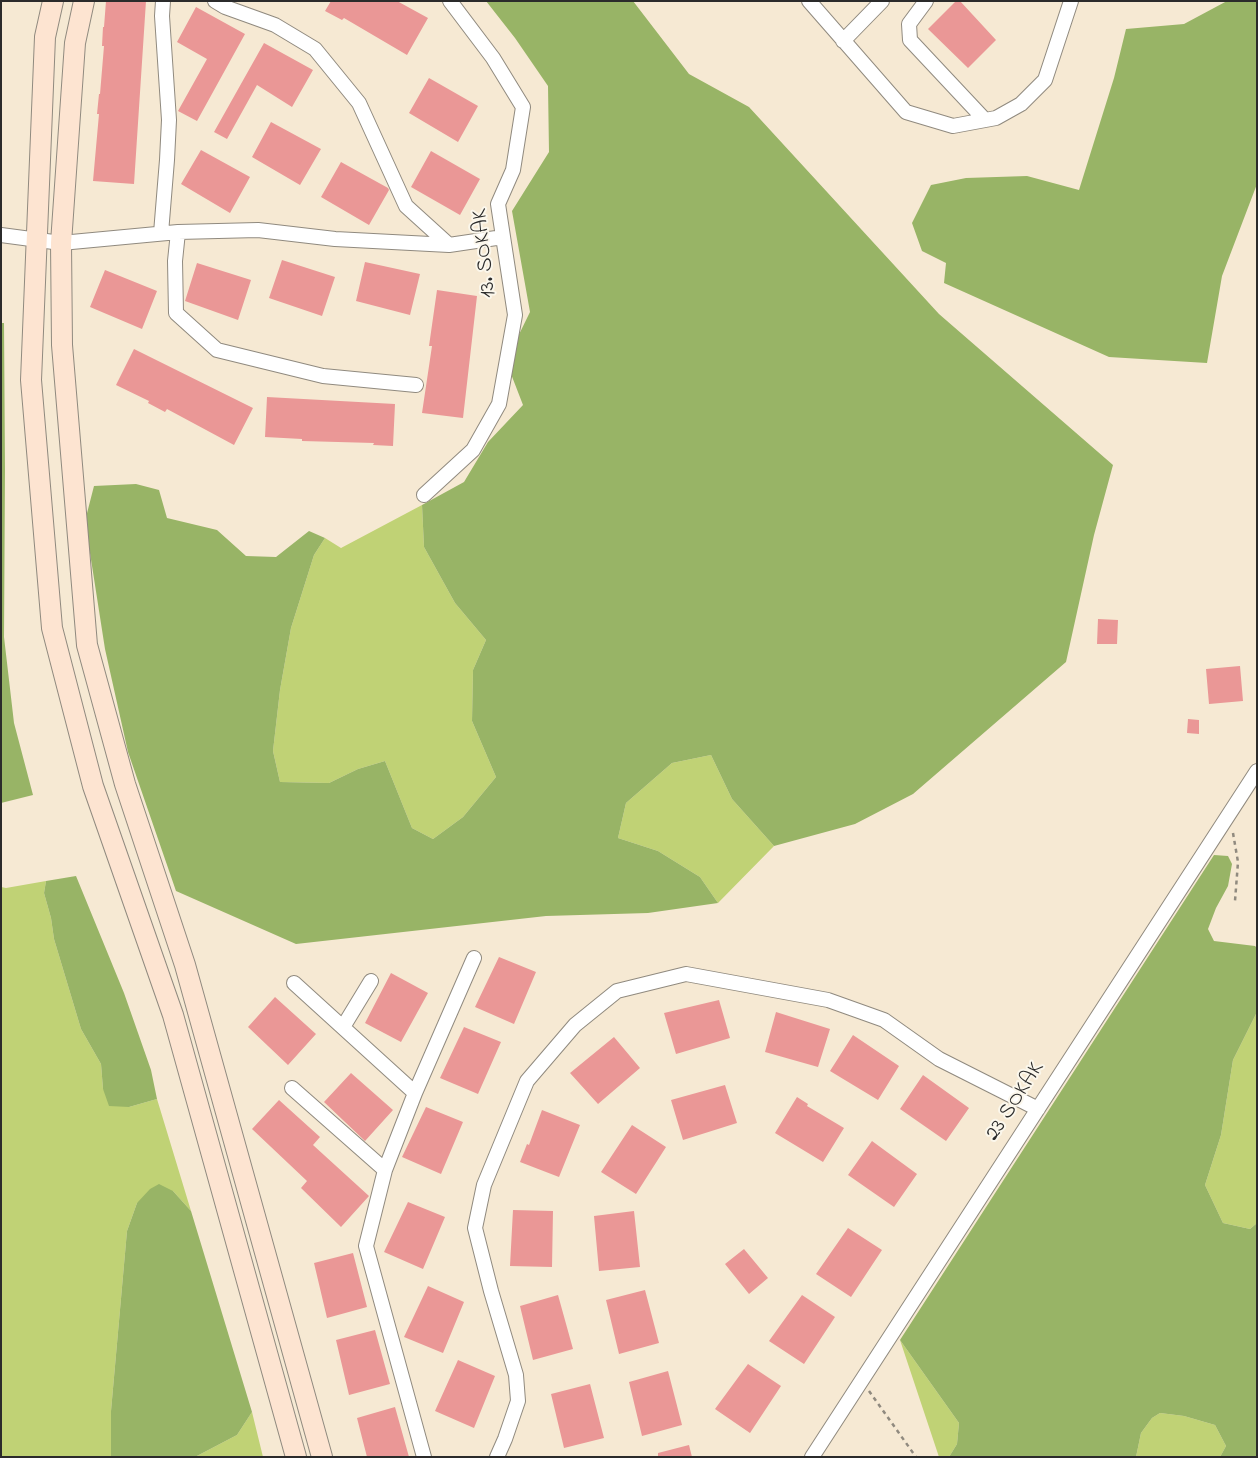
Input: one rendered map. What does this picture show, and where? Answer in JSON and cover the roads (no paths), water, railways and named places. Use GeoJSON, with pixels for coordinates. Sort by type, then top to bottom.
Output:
{"type":"FeatureCollection","features":[{"type":"Feature","properties":{"kind":"street"},"geometry":{"type":"LineString","coordinates":[[53,1],[45,37],[31,380],[52,628],[93,786],[173,1015],[296,1457]]}},
{"type":"Feature","properties":{"kind":"street"},"geometry":{"type":"LineString","coordinates":[[84,1],[75,43],[60,243],[62,344],[87,645],[125,784],[184,965],[322,1457]]}},
{"type":"Feature","properties":{"kind":"street"},"geometry":{"type":"LineString","coordinates":[[161,234],[169,120],[162,16],[163,1]]}},
{"type":"Feature","properties":{"kind":"street"},"geometry":{"type":"LineString","coordinates":[[216,1],[225,7],[275,25],[315,49],[359,104],[406,206],[449,245]]}},
{"type":"Feature","properties":{"kind":"street","name":"13. SOKAK"},"geometry":{"type":"LineString","coordinates":[[424,495],[473,450],[500,404],[515,315],[498,204],[513,170],[523,107],[493,58],[450,1]]}},
{"type":"Feature","properties":{"kind":"street"},"geometry":{"type":"LineString","coordinates":[[809,1],[906,112],[953,126],[996,118],[1021,104],[1045,80],[1071,1]]}},
{"type":"Feature","properties":{"kind":"street"},"geometry":{"type":"LineString","coordinates":[[844,42],[882,1]]}},
{"type":"Feature","properties":{"kind":"street"},"geometry":{"type":"LineString","coordinates":[[926,1],[909,24],[910,40],[985,120]]}},
{"type":"Feature","properties":{"kind":"street"},"geometry":{"type":"LineString","coordinates":[[1,235],[60,243],[178,232],[258,230],[335,239],[449,245],[503,237]]}},
{"type":"Feature","properties":{"kind":"street"},"geometry":{"type":"LineString","coordinates":[[178,232],[176,313],[217,350],[323,376],[416,385]]}},
{"type":"Feature","properties":{"kind":"street","name":"23 SOKAK"},"geometry":{"type":"LineString","coordinates":[[812,1457],[1257,771]]}},
{"type":"Feature","properties":{"kind":"street"},"geometry":{"type":"LineString","coordinates":[[424,1457],[366,1246],[384,1170],[415,1093],[474,958]]}},
{"type":"Feature","properties":{"kind":"street"},"geometry":{"type":"LineString","coordinates":[[496,1457],[506,1439],[518,1401],[516,1376],[490,1291],[475,1228],[484,1185],[527,1081],[575,1025],[618,991],[686,974],[828,1000],[884,1020],[939,1059],[1038,1109]]}},
{"type":"Feature","properties":{"kind":"street"},"geometry":{"type":"LineString","coordinates":[[343,1028],[371,981]]}},
{"type":"Feature","properties":{"kind":"street"},"geometry":{"type":"LineString","coordinates":[[294,983],[415,1093]]}},
{"type":"Feature","properties":{"kind":"street"},"geometry":{"type":"LineString","coordinates":[[292,1088],[384,1170]]}}]}
